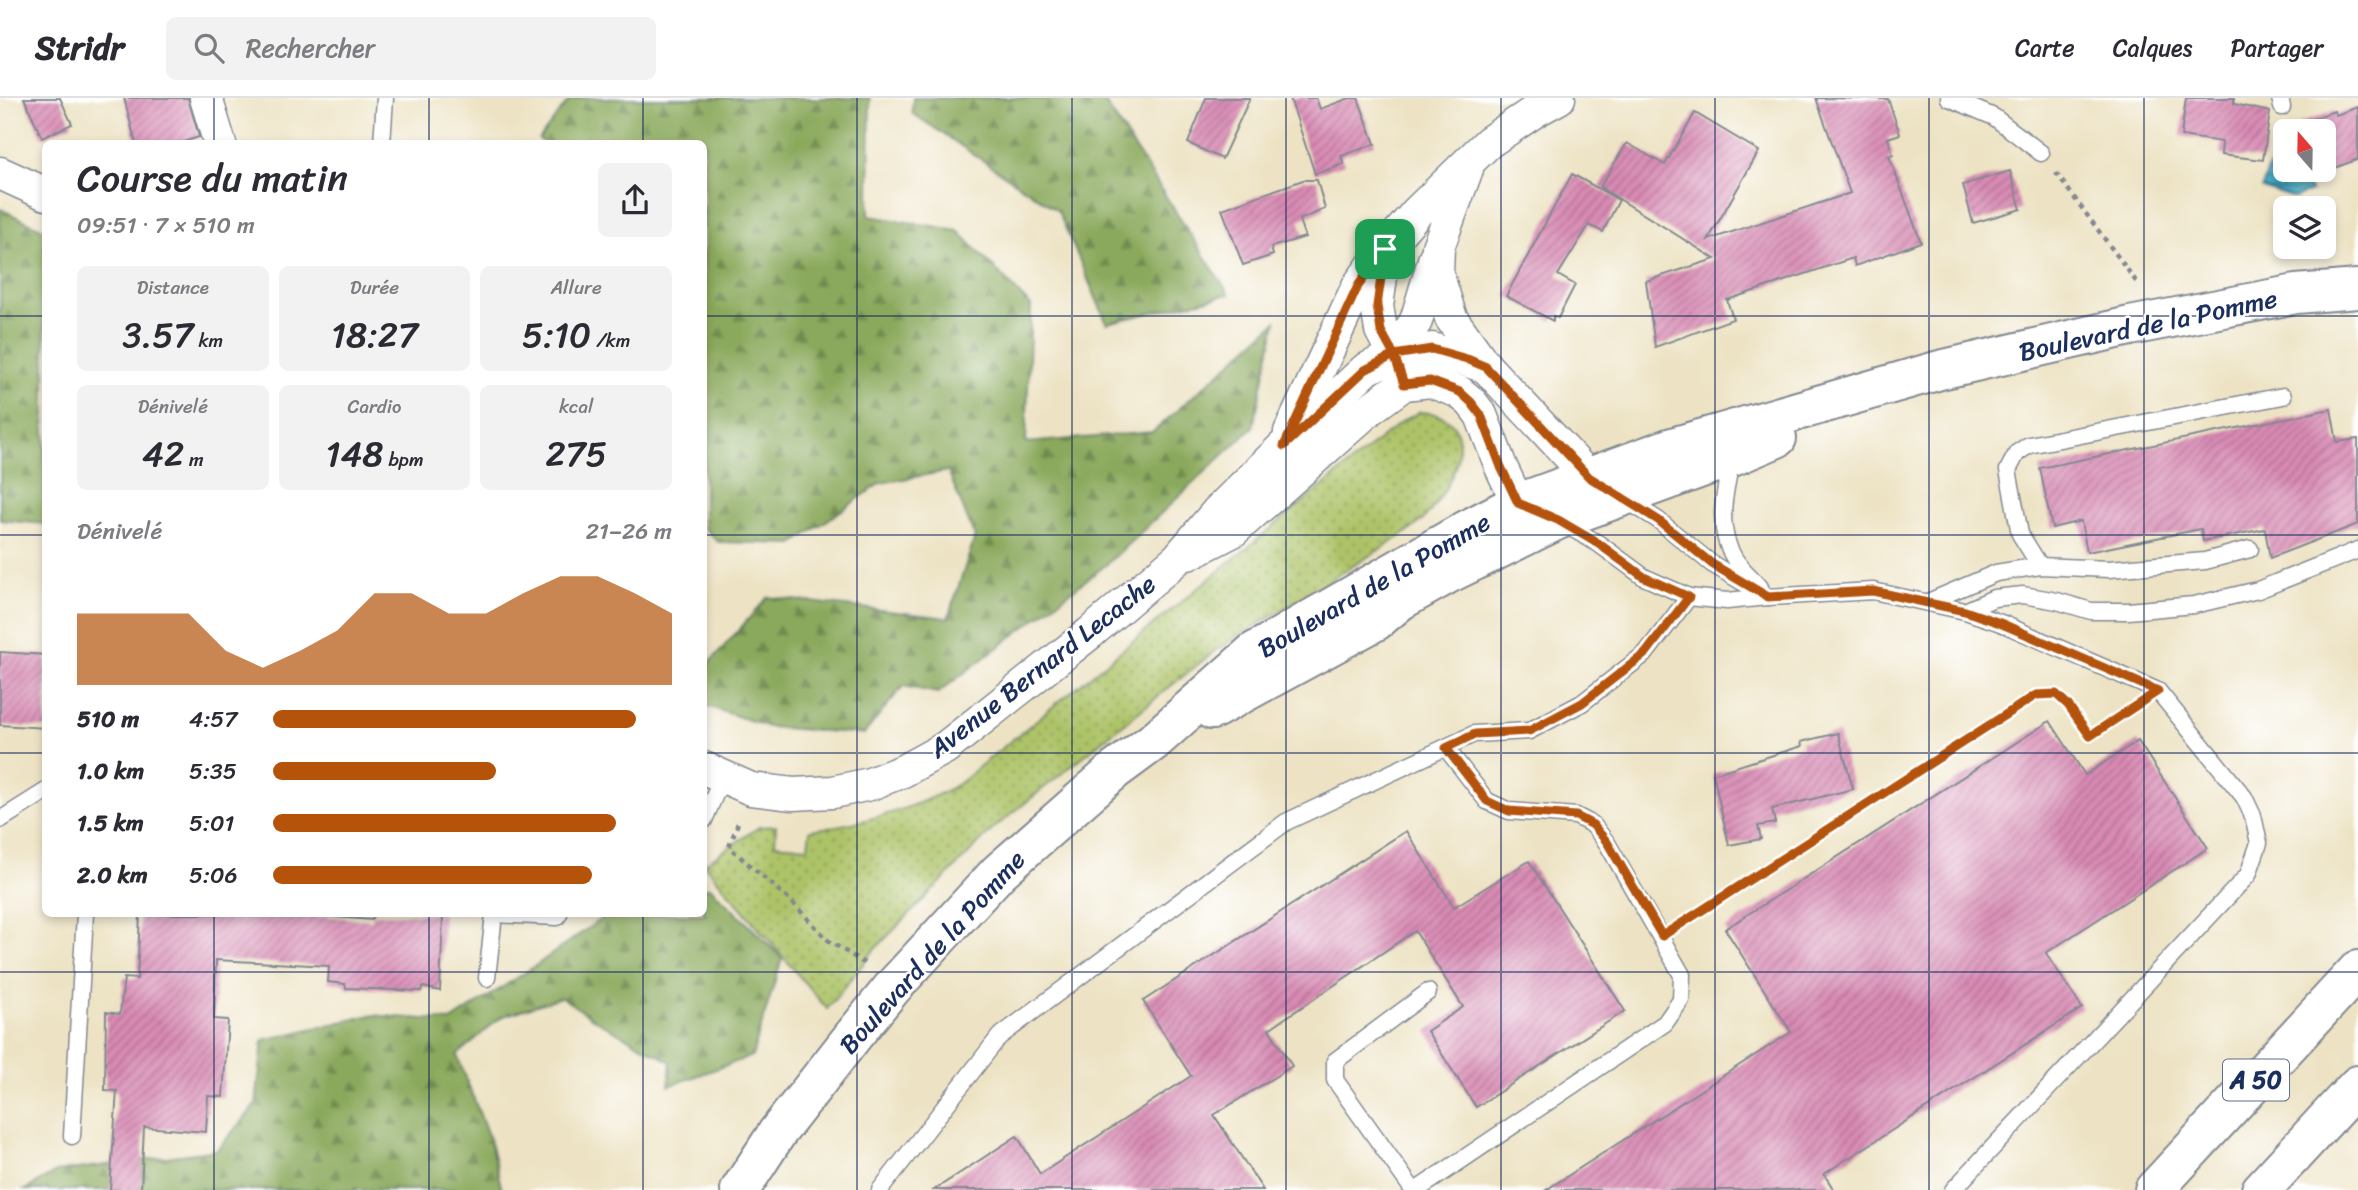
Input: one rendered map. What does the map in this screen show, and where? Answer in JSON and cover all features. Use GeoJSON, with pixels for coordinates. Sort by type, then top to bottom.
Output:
{"type":"FeatureCollection","features":[{"type":"Feature","properties":{"kind":"main road","name":"Boulevard de la Pomme"},"geometry":{"type":"LineString","coordinates":[[740,1190],[777,1133],[853,1036],[893,987],[999,872],[1115,771],[1153,742],[1254,652],[1468,529],[1518,503],[1669,448],[1940,370],[2296,294],[2358,289]]}},
{"type":"Feature","properties":{"kind":"main road","name":"Boulevard de la Pomme"},"geometry":{"type":"LineString","coordinates":[[1153,742],[1376,621],[1400,601],[1448,574],[1558,520],[1732,457],[1940,370]]}},
{"type":"Feature","properties":{"kind":"main road","name":"A 50"},"geometry":{"type":"LineString","coordinates":[[2154,1190],[2358,970]]}},
{"type":"Feature","properties":{"kind":"main road"},"geometry":{"type":"LineString","coordinates":[[2261,1190],[2358,1085]]}},
{"type":"Feature","properties":{"kind":"street"},"geometry":{"type":"LineString","coordinates":[[206,98],[219,140]]}},
{"type":"Feature","properties":{"kind":"street"},"geometry":{"type":"LineString","coordinates":[[1284,446],[1358,286],[1385,249],[1417,212],[1489,142],[1559,98]]}},
{"type":"Feature","properties":{"kind":"street"},"geometry":{"type":"LineString","coordinates":[[1399,370],[1438,247],[1470,161]]}},
{"type":"Feature","properties":{"kind":"street"},"geometry":{"type":"LineString","coordinates":[[0,173],[42,192]]}},
{"type":"Feature","properties":{"kind":"street"},"geometry":{"type":"LineString","coordinates":[[1438,247],[1437,273],[1451,318],[1486,367]]}},
{"type":"Feature","properties":{"kind":"street"},"geometry":{"type":"LineString","coordinates":[[1385,249],[1377,306],[1381,331],[1399,370]]}},
{"type":"Feature","properties":{"kind":"street","name":"Avenue Bernard Lecache"},"geometry":{"type":"LineString","coordinates":[[1177,559],[1233,531],[1370,409],[1399,370],[1432,349],[1486,367],[1589,477],[1622,497]]}},
{"type":"Feature","properties":{"kind":"street","name":"Avenue Bernard Lecache"},"geometry":{"type":"LineString","coordinates":[[713,773],[751,789],[793,794],[833,792],[903,771],[945,748],[983,720],[1177,559],[1217,512],[1365,370],[1399,370],[1460,392],[1481,415],[1518,503]]}},
{"type":"Feature","properties":{"kind":"street"},"geometry":{"type":"LineString","coordinates":[[1518,503],[1558,520]]}},
{"type":"Feature","properties":{"kind":"lane"},"geometry":{"type":"LineString","coordinates":[[382,140],[385,98]]}},
{"type":"Feature","properties":{"kind":"lane"},"geometry":{"type":"LineString","coordinates":[[1949,98],[1994,117],[2041,153]]}},
{"type":"Feature","properties":{"kind":"lane"},"geometry":{"type":"LineString","coordinates":[[2040,566],[2020,534],[2008,470],[2017,453],[2029,445],[2283,396]]}},
{"type":"Feature","properties":{"kind":"lane"},"geometry":{"type":"LineString","coordinates":[[1732,457],[1721,508],[1724,528],[1734,558],[1768,597]]}},
{"type":"Feature","properties":{"kind":"lane"},"geometry":{"type":"LineString","coordinates":[[1622,497],[1658,520],[1712,564],[1768,597]]}},
{"type":"Feature","properties":{"kind":"lane"},"geometry":{"type":"LineString","coordinates":[[1558,520],[1599,544],[1644,577],[1689,597],[1727,601],[1873,591],[1965,611],[2000,623],[2158,691],[2244,797],[2253,816],[2259,843],[2248,876],[1952,1190]]}},
{"type":"Feature","properties":{"kind":"lane"},"geometry":{"type":"LineString","coordinates":[[1928,602],[1996,573],[2040,566],[2109,569],[2205,561],[2250,549]]}},
{"type":"Feature","properties":{"kind":"lane"},"geometry":{"type":"LineString","coordinates":[[1965,611],[1994,598],[2023,595],[2091,611],[2128,611],[2194,604],[2258,590],[2358,550]]}},
{"type":"Feature","properties":{"kind":"lane"},"geometry":{"type":"LineString","coordinates":[[880,1190],[999,1037],[1286,822],[1475,734],[1529,731],[1582,703],[1646,653],[1689,597]]}},
{"type":"Feature","properties":{"kind":"lane"},"geometry":{"type":"LineString","coordinates":[[1428,992],[1335,1061],[1335,1080],[1415,1190],[1665,1023],[1681,1000],[1682,975],[1607,842],[1593,825],[1576,816],[1509,811],[1487,801],[1446,748]]}},
{"type":"Feature","properties":{"kind":"lane"},"geometry":{"type":"LineString","coordinates":[[707,804],[713,773]]}},
{"type":"Feature","properties":{"kind":"lane"},"geometry":{"type":"LineString","coordinates":[[0,820],[42,794]]}},
{"type":"Feature","properties":{"kind":"lane"},"geometry":{"type":"LineString","coordinates":[[72,1136],[85,917]]}},
{"type":"Feature","properties":{"kind":"lane"},"geometry":{"type":"LineString","coordinates":[[487,978],[494,917]]}},
{"type":"Feature","properties":{"kind":"path"},"geometry":{"type":"LineString","coordinates":[[2041,153],[2165,320]]}},
{"type":"Feature","properties":{"kind":"path"},"geometry":{"type":"LineString","coordinates":[[1662,936],[2036,695],[2056,694],[2068,705],[2090,736],[2158,691]]}},
{"type":"Feature","properties":{"kind":"path"},"geometry":{"type":"LineString","coordinates":[[729,847],[790,900],[829,941],[870,967]]}},
{"type":"Feature","properties":{"kind":"green space"},"geometry":{"type":"Polygon","coordinates":[[[571,98],[870,98],[869,216],[957,230],[1031,306],[1026,443],[1153,432],[1276,322],[1253,427],[1107,564],[938,693],[903,686],[864,734],[769,727],[707,706],[707,666],[768,597],[948,618],[975,537],[948,471],[881,483],[793,544],[718,542],[707,530],[707,140],[539,139],[571,98]]]}},
{"type":"Feature","properties":{"kind":"green space"},"geometry":{"type":"Polygon","coordinates":[[[913,98],[1102,98],[1229,294],[1107,323],[1058,211],[912,113],[913,98]]]}},
{"type":"Feature","properties":{"kind":"green space"},"geometry":{"type":"Polygon","coordinates":[[[0,209],[42,229],[42,524],[0,520],[0,209]]]}},
{"type":"Feature","properties":{"kind":"green space"},"geometry":{"type":"Polygon","coordinates":[[[1420,412],[1440,416],[1453,425],[1458,437],[1454,469],[1438,501],[1424,519],[1408,532],[1212,653],[994,828],[875,949],[827,1009],[707,868],[707,862],[759,827],[776,826],[775,844],[808,847],[810,830],[886,815],[957,785],[1401,422],[1420,412]]]}},
{"type":"Feature","properties":{"kind":"green space"},"geometry":{"type":"Polygon","coordinates":[[[710,887],[782,958],[752,1056],[669,1086],[671,1062],[597,1021],[561,997],[501,1017],[457,1055],[489,1138],[502,1190],[25,1190],[56,1172],[217,1150],[256,1105],[263,1040],[371,1015],[451,1021],[604,917],[707,917],[707,888],[710,887]]]}},
{"type":"Feature","properties":{"kind":"water"},"geometry":{"type":"Polygon","coordinates":[[[2269,167],[2273,168],[2273,182],[2305,182],[2311,191],[2300,196],[2288,196],[2262,188],[2269,167]]]}},
{"type":"Feature","properties":{"kind":"building"},"geometry":{"type":"Polygon","coordinates":[[[24,98],[60,98],[72,124],[42,138],[24,98]]]}},
{"type":"Feature","properties":{"kind":"building"},"geometry":{"type":"Polygon","coordinates":[[[124,98],[188,98],[199,137],[190,140],[135,140],[124,98]]]}},
{"type":"Feature","properties":{"kind":"building"},"geometry":{"type":"Polygon","coordinates":[[[1206,98],[1250,98],[1222,159],[1188,143],[1206,98]]]}},
{"type":"Feature","properties":{"kind":"building"},"geometry":{"type":"Polygon","coordinates":[[[1290,98],[1316,98],[1320,109],[1350,98],[1358,98],[1375,144],[1341,156],[1344,164],[1315,174],[1290,98]]]}},
{"type":"Feature","properties":{"kind":"building"},"geometry":{"type":"Polygon","coordinates":[[[1816,98],[1888,99],[1900,134],[1888,138],[1893,155],[1889,156],[1921,242],[1855,266],[1853,258],[1727,300],[1733,319],[1655,347],[1646,281],[1715,259],[1600,187],[1627,143],[1665,165],[1695,113],[1759,151],[1708,240],[1850,193],[1816,98]]]}},
{"type":"Feature","properties":{"kind":"building"},"geometry":{"type":"Polygon","coordinates":[[[2186,98],[2234,98],[2234,104],[2270,112],[2263,160],[2221,155],[2222,142],[2181,136],[2186,98]]]}},
{"type":"Feature","properties":{"kind":"building"},"geometry":{"type":"Polygon","coordinates":[[[2358,107],[2358,159],[2336,168],[2336,119],[2312,119],[2334,111],[2336,115],[2358,107]]]}},
{"type":"Feature","properties":{"kind":"building"},"geometry":{"type":"Polygon","coordinates":[[[2010,171],[2021,209],[1973,223],[1963,185],[2010,171]]]}},
{"type":"Feature","properties":{"kind":"building"},"geometry":{"type":"Polygon","coordinates":[[[1572,174],[1619,200],[1603,232],[1589,225],[1558,275],[1575,285],[1558,318],[1553,316],[1553,321],[1506,296],[1572,174]]]}},
{"type":"Feature","properties":{"kind":"building"},"geometry":{"type":"Polygon","coordinates":[[[1303,180],[1317,180],[1325,209],[1299,220],[1305,237],[1271,247],[1273,255],[1243,265],[1222,209],[1303,180]]]}},
{"type":"Feature","properties":{"kind":"building"},"geometry":{"type":"Polygon","coordinates":[[[2331,409],[2337,442],[2358,439],[2358,524],[2270,558],[2265,529],[2203,541],[2201,529],[2087,552],[2081,521],[2052,528],[2040,468],[2331,409]]]}},
{"type":"Feature","properties":{"kind":"building"},"geometry":{"type":"Polygon","coordinates":[[[0,652],[42,655],[42,728],[0,725],[0,652]]]}},
{"type":"Feature","properties":{"kind":"building"},"geometry":{"type":"Polygon","coordinates":[[[2050,721],[2085,775],[2138,741],[2208,848],[2046,953],[2082,1008],[1824,1174],[1834,1190],[1546,1190],[1791,1032],[1725,929],[2050,721]]]}},
{"type":"Feature","properties":{"kind":"building"},"geometry":{"type":"Polygon","coordinates":[[[1838,733],[1853,789],[1772,809],[1775,823],[1758,826],[1761,839],[1729,845],[1713,774],[1802,746],[1801,742],[1838,733]]]}},
{"type":"Feature","properties":{"kind":"building"},"geometry":{"type":"Polygon","coordinates":[[[1406,831],[1454,907],[1529,861],[1625,1011],[1476,1107],[1427,1031],[1463,1007],[1415,931],[1269,1029],[1292,1066],[1214,1115],[1263,1190],[934,1190],[1017,1136],[1040,1174],[1191,1076],[1143,1001],[1406,831]]]}},
{"type":"Feature","properties":{"kind":"building"},"geometry":{"type":"Polygon","coordinates":[[[140,917],[334,917],[372,920],[372,917],[443,917],[440,991],[423,987],[421,991],[346,988],[345,984],[328,982],[329,966],[216,960],[214,1019],[228,1020],[223,1097],[208,1096],[206,1132],[144,1127],[141,1190],[110,1190],[117,1091],[105,1090],[106,1012],[120,1014],[124,978],[137,979],[140,917]]]}},
{"type":"Feature","properties":{"kind":"route"},"geometry":{"type":"LineString","coordinates":[[1385,249],[1358,286],[1284,446],[1365,370],[1394,355],[1432,349],[1486,367],[1589,477],[1658,520],[1712,564],[1768,597],[1873,591],[1928,602],[2000,623],[2158,691],[2090,736],[2068,705],[2056,694],[2036,695],[1662,936],[1607,842],[1593,825],[1576,816],[1509,811],[1487,801],[1446,748],[1475,734],[1529,731],[1582,703],[1646,653],[1689,597],[1644,577],[1599,544],[1558,520],[1518,503],[1481,415],[1460,392],[1430,381],[1404,384],[1394,355],[1381,331],[1377,306],[1385,249]]}}]}
